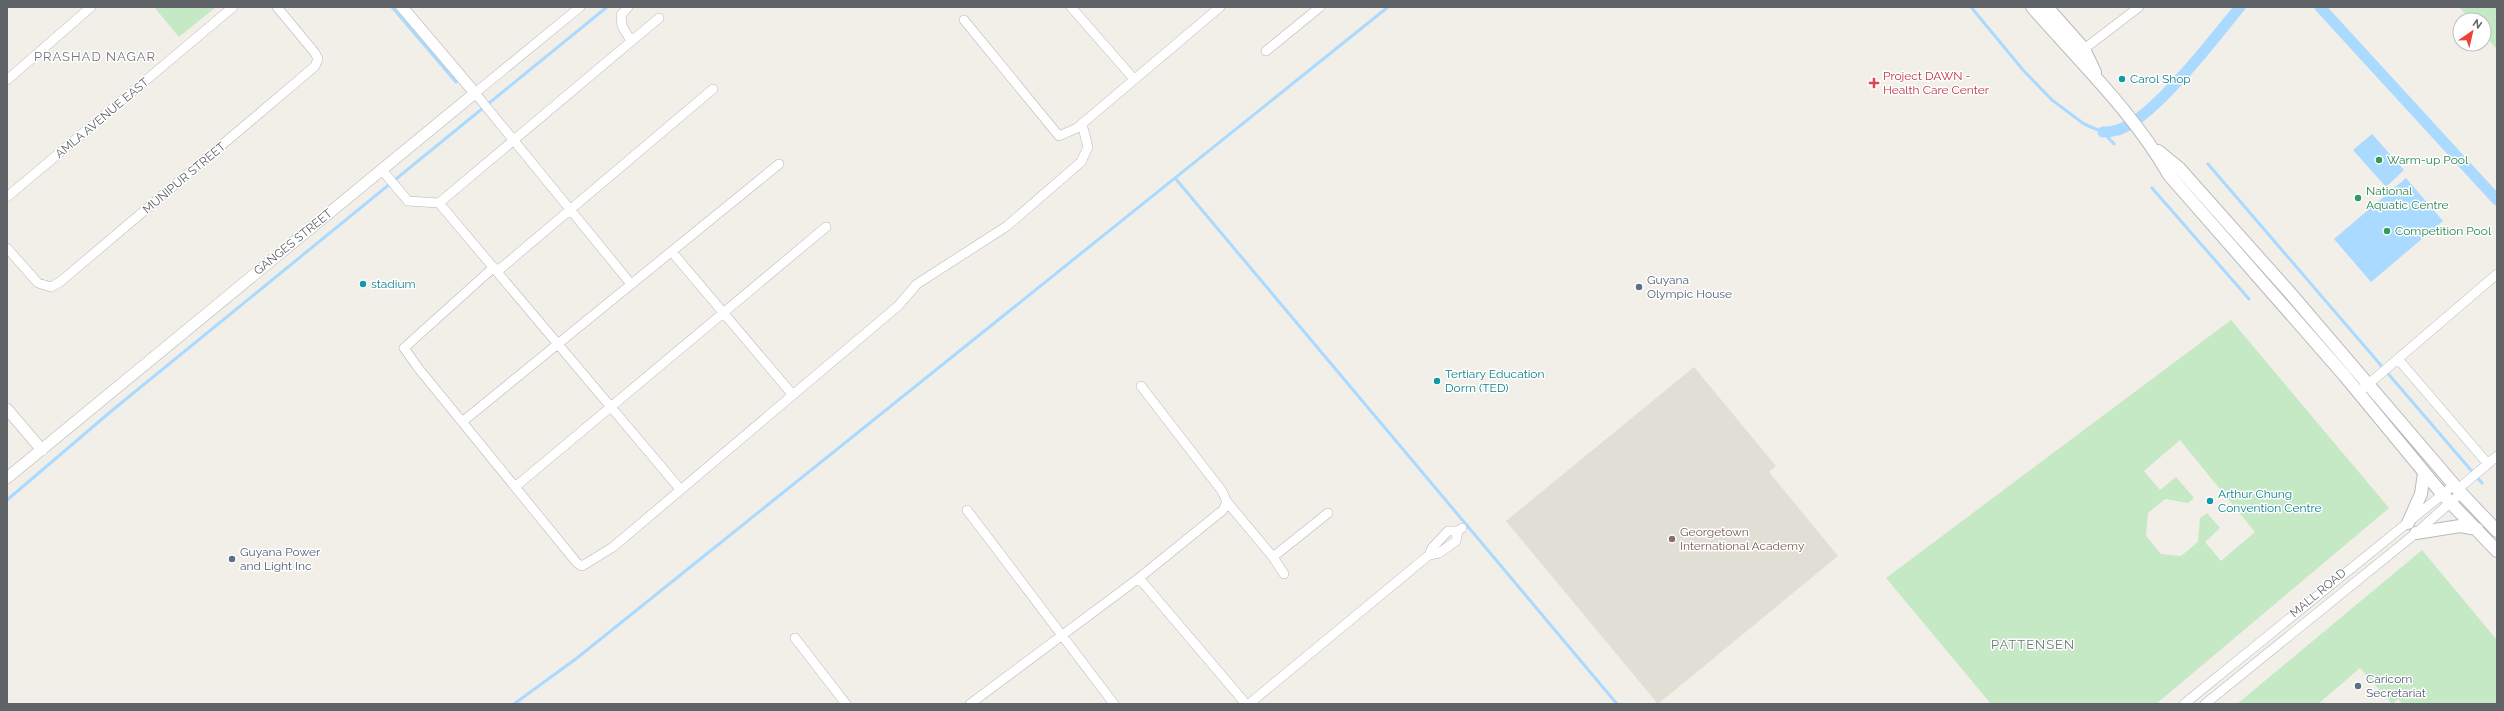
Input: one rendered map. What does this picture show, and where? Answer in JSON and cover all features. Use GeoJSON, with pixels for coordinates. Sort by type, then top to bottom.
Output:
{"type":"FeatureCollection","features":[{"type":"Feature","properties":{"kind":"main road"},"geometry":{"type":"LineString","coordinates":[[2032,7],[2076,57],[2100,81],[2150,144],[2169,175],[2282,303],[2358,392],[2424,473],[2497,551]]}},
{"type":"Feature","properties":{"kind":"main road"},"geometry":{"type":"LineString","coordinates":[[2048,7],[2084,49],[2100,81]]}},
{"type":"Feature","properties":{"kind":"main road"},"geometry":{"type":"LineString","coordinates":[[2150,144],[2179,168],[2372,381],[2459,488],[2497,531]]}},
{"type":"Feature","properties":{"kind":"main road"},"geometry":{"type":"LineString","coordinates":[[2408,523],[2420,494],[2424,473]]}},
{"type":"Feature","properties":{"kind":"main road"},"geometry":{"type":"LineString","coordinates":[[2416,533],[2460,526],[2477,529]]}},
{"type":"Feature","properties":{"kind":"street"},"geometry":{"type":"LineString","coordinates":[[7,80],[91,7]]}},
{"type":"Feature","properties":{"kind":"street","name":"AMLA AVENUE EAST"},"geometry":{"type":"LineString","coordinates":[[7,198],[233,7]]}},
{"type":"Feature","properties":{"kind":"street","name":"MUNIPUR STREET"},"geometry":{"type":"LineString","coordinates":[[7,248],[38,283],[51,287],[60,282],[307,73],[318,59],[310,46],[277,7]]}},
{"type":"Feature","properties":{"kind":"street"},"geometry":{"type":"LineString","coordinates":[[402,7],[475,93],[630,284]]}},
{"type":"Feature","properties":{"kind":"street","name":"GANGES STREET"},"geometry":{"type":"LineString","coordinates":[[7,478],[580,7]]}},
{"type":"Feature","properties":{"kind":"street"},"geometry":{"type":"LineString","coordinates":[[628,7],[621,15],[622,26],[631,41]]}},
{"type":"Feature","properties":{"kind":"street"},"geometry":{"type":"LineString","coordinates":[[1071,7],[1134,79]]}},
{"type":"Feature","properties":{"kind":"street"},"geometry":{"type":"LineString","coordinates":[[964,20],[1059,136],[1082,124],[1220,7]]}},
{"type":"Feature","properties":{"kind":"street"},"geometry":{"type":"LineString","coordinates":[[1266,51],[1320,7]]}},
{"type":"Feature","properties":{"kind":"street"},"geometry":{"type":"LineString","coordinates":[[2084,49],[2139,7]]}},
{"type":"Feature","properties":{"kind":"street"},"geometry":{"type":"LineString","coordinates":[[382,170],[408,201],[439,203],[659,18]]}},
{"type":"Feature","properties":{"kind":"street"},"geometry":{"type":"LineString","coordinates":[[713,89],[500,269],[495,268],[404,348],[462,422],[577,563],[582,566],[612,547],[898,306],[917,284],[1007,226],[1081,162],[1088,147],[1082,124]]}},
{"type":"Feature","properties":{"kind":"street"},"geometry":{"type":"LineString","coordinates":[[462,422],[779,164]]}},
{"type":"Feature","properties":{"kind":"street"},"geometry":{"type":"LineString","coordinates":[[439,203],[680,489]]}},
{"type":"Feature","properties":{"kind":"street"},"geometry":{"type":"LineString","coordinates":[[515,487],[722,312],[826,227]]}},
{"type":"Feature","properties":{"kind":"street"},"geometry":{"type":"LineString","coordinates":[[672,252],[792,394]]}},
{"type":"Feature","properties":{"kind":"street"},"geometry":{"type":"LineString","coordinates":[[2358,392],[2497,274]]}},
{"type":"Feature","properties":{"kind":"street"},"geometry":{"type":"LineString","coordinates":[[2398,359],[2486,465]]}},
{"type":"Feature","properties":{"kind":"street"},"geometry":{"type":"LineString","coordinates":[[1141,386],[1222,491],[1227,502],[1273,557],[1284,574]]}},
{"type":"Feature","properties":{"kind":"street"},"geometry":{"type":"LineString","coordinates":[[7,409],[42,450]]}},
{"type":"Feature","properties":{"kind":"street","name":"MALL ROAD"},"geometry":{"type":"LineString","coordinates":[[2205,704],[2416,533],[2447,499],[2497,456]]}},
{"type":"Feature","properties":{"kind":"street","name":"MALL ROAD"},"geometry":{"type":"LineString","coordinates":[[2184,704],[2360,559],[2408,523],[2447,499]]}},
{"type":"Feature","properties":{"kind":"street"},"geometry":{"type":"LineString","coordinates":[[970,704],[980,701],[1062,636],[1139,578],[1223,510],[1227,502]]}},
{"type":"Feature","properties":{"kind":"street"},"geometry":{"type":"LineString","coordinates":[[967,510],[1114,704]]}},
{"type":"Feature","properties":{"kind":"street"},"geometry":{"type":"LineString","coordinates":[[1273,557],[1328,513]]}},
{"type":"Feature","properties":{"kind":"street"},"geometry":{"type":"LineString","coordinates":[[1249,704],[1429,555],[1439,553],[1456,541],[1460,529]]}},
{"type":"Feature","properties":{"kind":"street"},"geometry":{"type":"LineString","coordinates":[[1139,578],[1246,704]]}},
{"type":"Feature","properties":{"kind":"street"},"geometry":{"type":"LineString","coordinates":[[795,638],[846,704]]}},
{"type":"Feature","properties":{"kind":"shaded area","name":"Georgetown International Academy"},"geometry":{"type":"Polygon","coordinates":[[[1694,367],[1776,466],[1769,472],[1838,556],[1658,704],[1506,521],[1694,367]]]}},
{"type":"Feature","properties":{"kind":"green space"},"geometry":{"type":"Polygon","coordinates":[[[154,7],[216,7],[179,37],[154,7]]]}},
{"type":"Feature","properties":{"kind":"green space"},"geometry":{"type":"Polygon","coordinates":[[[2459,7],[2497,7],[2497,49],[2492,44],[2492,12],[2464,12],[2459,7]]]}},
{"type":"Feature","properties":{"kind":"green space"},"geometry":{"type":"Polygon","coordinates":[[[2231,320],[2389,508],[2156,704],[1991,704],[1886,578],[2231,320]],[[2180,440],[2144,471],[2160,490],[2176,477],[2194,498],[2188,503],[2165,499],[2148,513],[2146,536],[2161,554],[2181,556],[2198,542],[2200,518],[2207,513],[2220,528],[2205,542],[2221,561],[2255,532],[2180,440]]]}},
{"type":"Feature","properties":{"kind":"green space"},"geometry":{"type":"Polygon","coordinates":[[[2422,550],[2497,640],[2497,704],[2403,704],[2398,699],[2392,704],[2360,668],[2318,704],[2237,704],[2422,550]]]}},
{"type":"Feature","properties":{"kind":"water","name":"Warm-up Pool"},"geometry":{"type":"Polygon","coordinates":[[[2372,134],[2404,170],[2386,187],[2353,150],[2372,134]]]}},
{"type":"Feature","properties":{"kind":"water","name":"Competition Pool"},"geometry":{"type":"Polygon","coordinates":[[[2406,178],[2443,221],[2371,282],[2334,239],[2406,178]]]}},
{"type":"Feature","properties":{"kind":"waterway"},"geometry":{"type":"LineString","coordinates":[[392,7],[456,82]]}},
{"type":"Feature","properties":{"kind":"waterway"},"geometry":{"type":"LineString","coordinates":[[7,500],[115,408],[607,7]]}},
{"type":"Feature","properties":{"kind":"waterway"},"geometry":{"type":"LineString","coordinates":[[514,704],[577,658],[1388,7]]}},
{"type":"Feature","properties":{"kind":"waterway"},"geometry":{"type":"LineString","coordinates":[[1971,7],[2023,70],[2052,100],[2084,124],[2103,132],[2114,144]]}},
{"type":"Feature","properties":{"kind":"waterway"},"geometry":{"type":"LineString","coordinates":[[2103,132],[2118,130],[2133,122],[2149,110],[2166,94],[2200,56],[2240,7]]}},
{"type":"Feature","properties":{"kind":"waterway"},"geometry":{"type":"LineString","coordinates":[[2320,7],[2497,200]]}},
{"type":"Feature","properties":{"kind":"waterway"},"geometry":{"type":"LineString","coordinates":[[2208,164],[2482,483]]}},
{"type":"Feature","properties":{"kind":"waterway"},"geometry":{"type":"LineString","coordinates":[[1175,178],[1617,704]]}},
{"type":"Feature","properties":{"kind":"waterway"},"geometry":{"type":"LineString","coordinates":[[2152,188],[2249,299]]}},
{"type":"Feature","properties":{"kind":"place","name":"Carol Shop"},"geometry":{"type":"Point","coordinates":[2122,79]}},
{"type":"Feature","properties":{"kind":"place","name":"Project DAWN - Health Care Center"},"geometry":{"type":"Point","coordinates":[1874,83]}},
{"type":"Feature","properties":{"kind":"place","name":"Warm-up Pool"},"geometry":{"type":"Point","coordinates":[2379,160]}},
{"type":"Feature","properties":{"kind":"place","name":"National Aquatic Centre"},"geometry":{"type":"Point","coordinates":[2358,198]}},
{"type":"Feature","properties":{"kind":"place","name":"Competition Pool"},"geometry":{"type":"Point","coordinates":[2387,231]}},
{"type":"Feature","properties":{"kind":"place","name":"stadium"},"geometry":{"type":"Point","coordinates":[363,284]}},
{"type":"Feature","properties":{"kind":"place","name":"Guyana Olympic House"},"geometry":{"type":"Point","coordinates":[1639,287]}},
{"type":"Feature","properties":{"kind":"place","name":"Tertiary Education Dorm (TED)"},"geometry":{"type":"Point","coordinates":[1437,381]}},
{"type":"Feature","properties":{"kind":"place","name":"Arthur Chung Convention Centre"},"geometry":{"type":"Point","coordinates":[2210,501]}},
{"type":"Feature","properties":{"kind":"place","name":"Georgetown International Academy"},"geometry":{"type":"Point","coordinates":[1672,539]}},
{"type":"Feature","properties":{"kind":"place","name":"Guyana Power and Light Inc"},"geometry":{"type":"Point","coordinates":[232,559]}},
{"type":"Feature","properties":{"kind":"place","name":"Caricom Secretariat"},"geometry":{"type":"Point","coordinates":[2358,686]}},
{"type":"Feature","properties":{"kind":"district","name":"PRASHAD NAGAR"},"geometry":{"type":"Point","coordinates":[95,56]}},
{"type":"Feature","properties":{"kind":"district","name":"PATTENSEN"},"geometry":{"type":"Point","coordinates":[2033,644]}}]}
